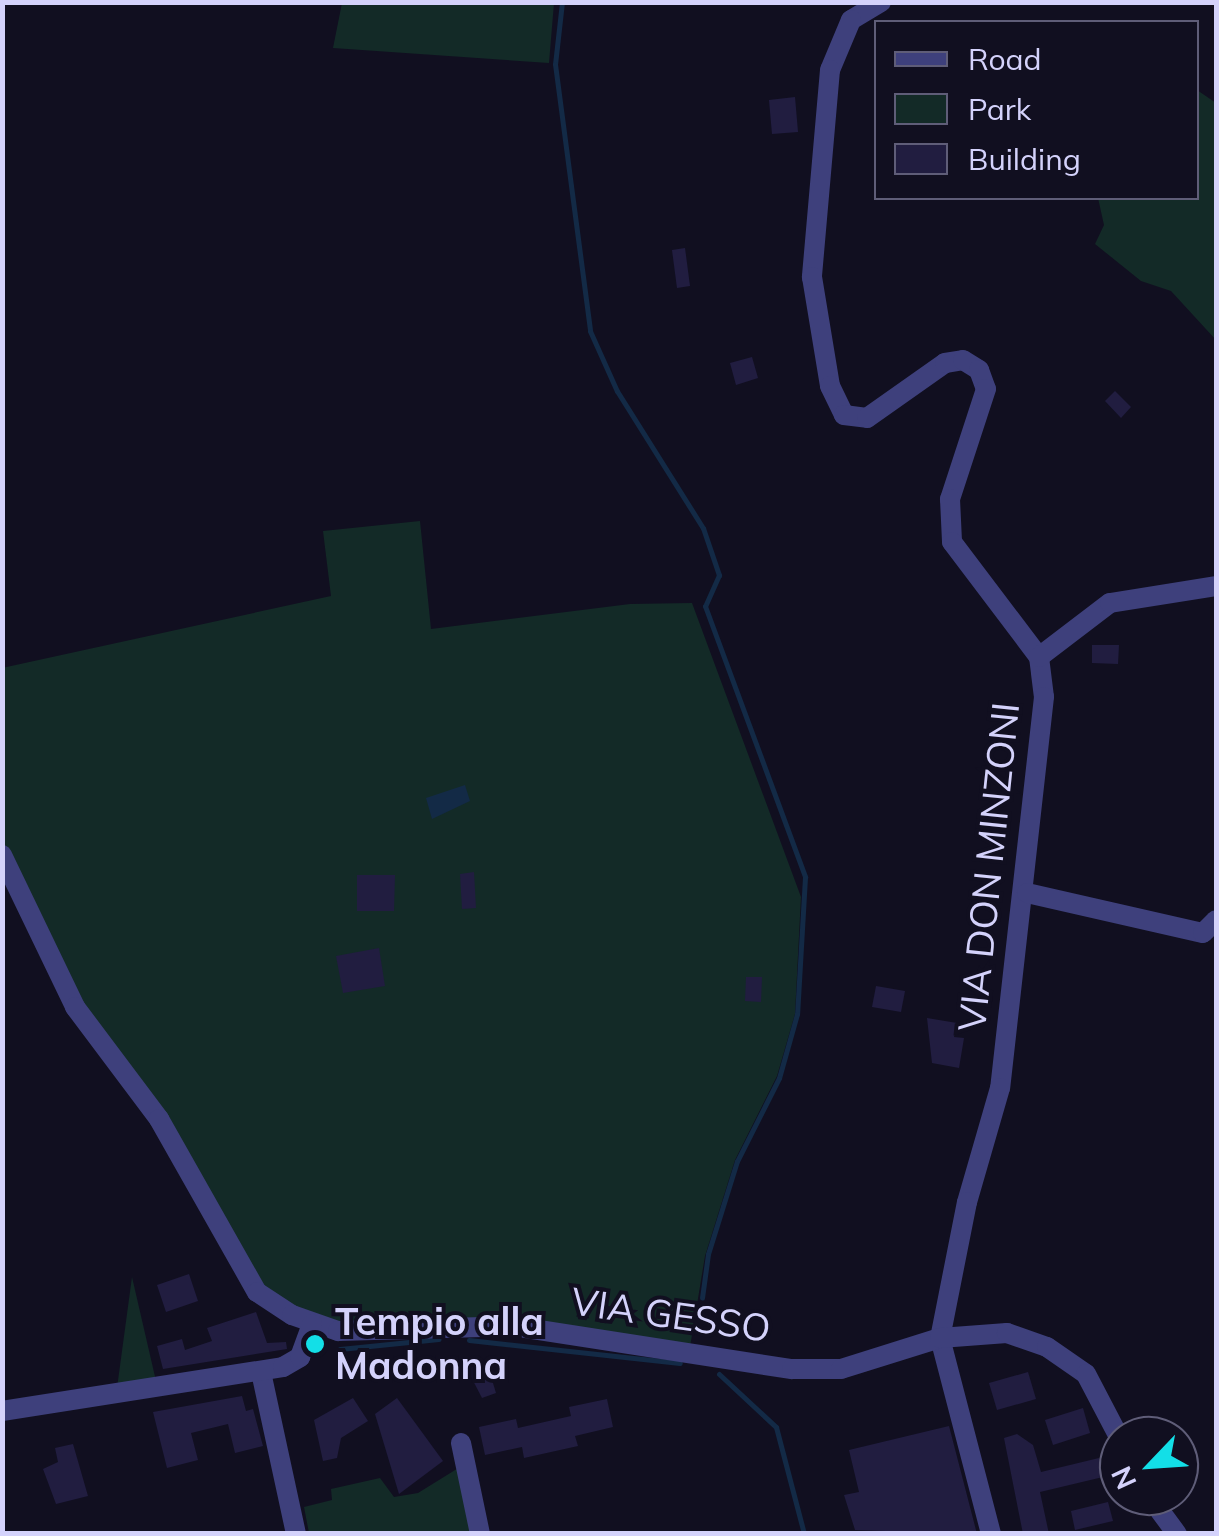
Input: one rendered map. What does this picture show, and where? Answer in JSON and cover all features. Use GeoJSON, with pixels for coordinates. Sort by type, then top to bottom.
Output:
{"type":"FeatureCollection","features":[{"type":"Feature","properties":{"kind":"street","name":"VIA DON MINZONI"},"geometry":{"type":"LineString","coordinates":[[882,2],[853,12],[830,70],[812,276],[830,386],[844,415],[867,418],[945,363],[963,360],[979,370],[986,389],[950,499],[952,542],[1039,656],[1044,697],[1027,893],[1000,1088],[967,1202],[940,1338]]}},
{"type":"Feature","properties":{"kind":"street"},"geometry":{"type":"LineString","coordinates":[[1039,656],[1110,603],[1216,586]]}},
{"type":"Feature","properties":{"kind":"street","name":"VIA GESSO"},"geometry":{"type":"LineString","coordinates":[[2,855],[75,1007],[159,1118],[257,1292],[312,1324],[366,1332],[456,1323],[513,1326],[792,1368],[872,1364],[940,1338],[1007,1332],[1047,1347],[1086,1374],[1108,1416]]}},
{"type":"Feature","properties":{"kind":"street"},"geometry":{"type":"LineString","coordinates":[[1027,893],[1203,934],[1216,920]]}},
{"type":"Feature","properties":{"kind":"street"},"geometry":{"type":"LineString","coordinates":[[2,1411],[262,1372],[300,1357],[312,1324]]}},
{"type":"Feature","properties":{"kind":"street"},"geometry":{"type":"LineString","coordinates":[[940,1338],[991,1534]]}},
{"type":"Feature","properties":{"kind":"street"},"geometry":{"type":"LineString","coordinates":[[262,1372],[296,1534]]}},
{"type":"Feature","properties":{"kind":"street"},"geometry":{"type":"LineString","coordinates":[[461,1443],[480,1534]]}},
{"type":"Feature","properties":{"kind":"green space"},"geometry":{"type":"Polygon","coordinates":[[[342,3],[554,3],[549,63],[333,48],[342,3]]]}},
{"type":"Feature","properties":{"kind":"green space"},"geometry":{"type":"Polygon","coordinates":[[[1199,91],[1216,103],[1216,340],[1171,291],[1141,281],[1095,244],[1104,225],[1098,200],[1199,200],[1199,91]]]}},
{"type":"Feature","properties":{"kind":"green space"},"geometry":{"type":"Polygon","coordinates":[[[420,521],[431,629],[630,604],[692,603],[801,897],[795,1014],[777,1076],[735,1160],[705,1256],[689,1353],[503,1326],[351,1339],[297,1320],[254,1280],[58,983],[3,853],[2,668],[331,596],[323,531],[420,521]]]}},
{"type":"Feature","properties":{"kind":"green space"},"geometry":{"type":"Polygon","coordinates":[[[132,1277],[156,1381],[117,1388],[132,1277]]]}},
{"type":"Feature","properties":{"kind":"green space"},"geometry":{"type":"Polygon","coordinates":[[[460,1467],[474,1533],[309,1533],[304,1507],[332,1500],[331,1489],[380,1478],[394,1497],[418,1493],[460,1467]]]}},
{"type":"Feature","properties":{"kind":"water"},"geometry":{"type":"Polygon","coordinates":[[[465,785],[470,801],[432,819],[426,798],[465,785]]]}},
{"type":"Feature","properties":{"kind":"building"},"geometry":{"type":"Polygon","coordinates":[[[795,97],[798,132],[772,134],[769,100],[795,97]]]}},
{"type":"Feature","properties":{"kind":"building"},"geometry":{"type":"Polygon","coordinates":[[[685,248],[690,286],[677,288],[672,250],[685,248]]]}},
{"type":"Feature","properties":{"kind":"building"},"geometry":{"type":"Polygon","coordinates":[[[752,357],[758,378],[736,385],[730,363],[752,357]]]}},
{"type":"Feature","properties":{"kind":"building"},"geometry":{"type":"Polygon","coordinates":[[[1115,391],[1131,407],[1121,418],[1105,401],[1115,391]]]}},
{"type":"Feature","properties":{"kind":"building"},"geometry":{"type":"Polygon","coordinates":[[[1092,645],[1119,645],[1118,664],[1092,663],[1092,645]]]}},
{"type":"Feature","properties":{"kind":"building"},"geometry":{"type":"Polygon","coordinates":[[[474,872],[476,908],[462,909],[460,874],[474,872]]]}},
{"type":"Feature","properties":{"kind":"building"},"geometry":{"type":"Polygon","coordinates":[[[357,875],[395,875],[394,911],[357,911],[357,875]]]}},
{"type":"Feature","properties":{"kind":"building"},"geometry":{"type":"Polygon","coordinates":[[[379,948],[385,986],[343,993],[336,956],[379,948]]]}},
{"type":"Feature","properties":{"kind":"building"},"geometry":{"type":"Polygon","coordinates":[[[746,977],[762,977],[761,1002],[745,1001],[746,977]]]}},
{"type":"Feature","properties":{"kind":"building"},"geometry":{"type":"Polygon","coordinates":[[[876,986],[905,991],[901,1012],[872,1007],[876,986]]]}},
{"type":"Feature","properties":{"kind":"building"},"geometry":{"type":"Polygon","coordinates":[[[927,1018],[957,1023],[954,1037],[964,1038],[959,1068],[932,1063],[927,1018]]]}},
{"type":"Feature","properties":{"kind":"building"},"geometry":{"type":"Polygon","coordinates":[[[189,1274],[198,1301],[166,1312],[157,1285],[189,1274]]]}},
{"type":"Feature","properties":{"kind":"building"},"geometry":{"type":"Polygon","coordinates":[[[256,1312],[267,1343],[286,1342],[287,1349],[163,1369],[157,1346],[182,1339],[185,1350],[212,1341],[207,1328],[256,1312]]]}},
{"type":"Feature","properties":{"kind":"building"},"geometry":{"type":"Polygon","coordinates":[[[486,1360],[496,1393],[482,1398],[466,1367],[486,1360]]]}},
{"type":"Feature","properties":{"kind":"building"},"geometry":{"type":"Polygon","coordinates":[[[1028,1372],[1036,1399],[997,1410],[989,1383],[1028,1372]]]}},
{"type":"Feature","properties":{"kind":"building"},"geometry":{"type":"Polygon","coordinates":[[[242,1396],[246,1411],[253,1409],[263,1446],[235,1453],[228,1424],[191,1433],[198,1460],[167,1468],[153,1412],[242,1396]]]}},
{"type":"Feature","properties":{"kind":"building"},"geometry":{"type":"Polygon","coordinates":[[[353,1398],[368,1421],[341,1438],[337,1458],[323,1461],[314,1420],[353,1398]]]}},
{"type":"Feature","properties":{"kind":"building"},"geometry":{"type":"Polygon","coordinates":[[[397,1398],[443,1461],[399,1494],[375,1414],[397,1398]]]}},
{"type":"Feature","properties":{"kind":"building"},"geometry":{"type":"Polygon","coordinates":[[[607,1399],[613,1427],[575,1436],[578,1446],[524,1458],[522,1447],[485,1455],[479,1427],[516,1419],[518,1428],[571,1416],[569,1407],[607,1399]]]}},
{"type":"Feature","properties":{"kind":"building"},"geometry":{"type":"Polygon","coordinates":[[[1083,1408],[1090,1433],[1053,1445],[1045,1420],[1083,1408]]]}},
{"type":"Feature","properties":{"kind":"building"},"geometry":{"type":"Polygon","coordinates":[[[949,1426],[977,1534],[855,1530],[844,1495],[859,1492],[849,1450],[949,1426]]]}},
{"type":"Feature","properties":{"kind":"building"},"geometry":{"type":"Polygon","coordinates":[[[1017,1434],[1033,1445],[1041,1472],[1099,1458],[1099,1478],[1040,1492],[1049,1534],[1023,1534],[1004,1438],[1017,1434]]]}},
{"type":"Feature","properties":{"kind":"building"},"geometry":{"type":"Polygon","coordinates":[[[73,1444],[88,1496],[56,1504],[43,1469],[58,1462],[55,1448],[73,1444]]]}},
{"type":"Feature","properties":{"kind":"building"},"geometry":{"type":"Polygon","coordinates":[[[1099,1504],[1099,1516],[1112,1516],[1113,1521],[1075,1530],[1071,1511],[1099,1504]]]}},
{"type":"Feature","properties":{"kind":"waterway"},"geometry":{"type":"LineString","coordinates":[[562,2],[555,64],[590,331],[617,391],[703,528],[719,575],[705,606],[805,877],[797,1014],[779,1078],[737,1161],[708,1254],[702,1298]]}},
{"type":"Feature","properties":{"kind":"waterway"},"geometry":{"type":"LineString","coordinates":[[340,1349],[438,1339]]}},
{"type":"Feature","properties":{"kind":"waterway"},"geometry":{"type":"LineString","coordinates":[[469,1340],[680,1363]]}},
{"type":"Feature","properties":{"kind":"waterway"},"geometry":{"type":"LineString","coordinates":[[719,1374],[776,1427],[804,1534]]}},
{"type":"Feature","properties":{"kind":"place","name":"Tempio alla Madonna"},"geometry":{"type":"Point","coordinates":[315,1344]}}]}
